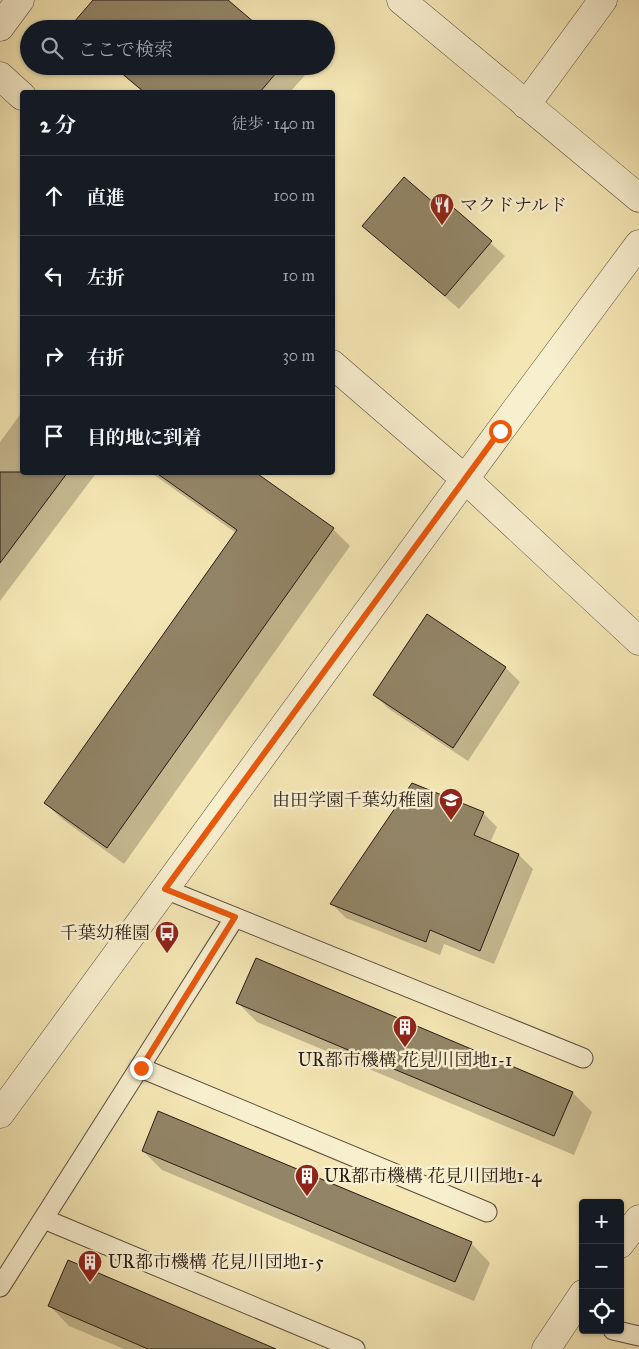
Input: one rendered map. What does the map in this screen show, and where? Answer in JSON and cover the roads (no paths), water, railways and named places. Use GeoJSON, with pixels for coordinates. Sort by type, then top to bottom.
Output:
{"type":"FeatureCollection","features":[{"type":"Feature","properties":{"kind":"street"},"geometry":{"type":"LineString","coordinates":[[0,27],[20,0]]}},
{"type":"Feature","properties":{"kind":"street"},"geometry":{"type":"LineString","coordinates":[[401,0],[639,198]]}},
{"type":"Feature","properties":{"kind":"street"},"geometry":{"type":"LineString","coordinates":[[526,105],[603,0]]}},
{"type":"Feature","properties":{"kind":"street"},"geometry":{"type":"LineString","coordinates":[[0,76],[20,94]]}},
{"type":"Feature","properties":{"kind":"street"},"geometry":{"type":"LineString","coordinates":[[0,1114],[639,244]]}},
{"type":"Feature","properties":{"kind":"street"},"geometry":{"type":"LineString","coordinates":[[335,367],[466,480],[639,641]]}},
{"type":"Feature","properties":{"kind":"street"},"geometry":{"type":"LineString","coordinates":[[624,1239],[639,1219]]}},
{"type":"Feature","properties":{"kind":"street"},"geometry":{"type":"LineString","coordinates":[[546,1349],[574,1322],[579,1306]]}},
{"type":"Feature","properties":{"kind":"lane"},"geometry":{"type":"LineString","coordinates":[[165,889],[583,1058]]}},
{"type":"Feature","properties":{"kind":"lane"},"geometry":{"type":"LineString","coordinates":[[0,1287],[141,1068],[235,917]]}},
{"type":"Feature","properties":{"kind":"lane"},"geometry":{"type":"LineString","coordinates":[[141,1068],[487,1212]]}},
{"type":"Feature","properties":{"kind":"lane"},"geometry":{"type":"LineString","coordinates":[[44,1219],[355,1349]]}},
{"type":"Feature","properties":{"kind":"lane"},"geometry":{"type":"LineString","coordinates":[[624,1333],[639,1336]]}},
{"type":"Feature","properties":{"kind":"place","name":"マクドナルド"},"geometry":{"type":"Point","coordinates":[442,226]}},
{"type":"Feature","properties":{"kind":"place","name":"由田学園千葉幼稚園"},"geometry":{"type":"Point","coordinates":[451,821]}},
{"type":"Feature","properties":{"kind":"place","name":"千葉幼稚園"},"geometry":{"type":"Point","coordinates":[167,954]}},
{"type":"Feature","properties":{"kind":"place","name":"UR都市機構 花見川団地1-1"},"geometry":{"type":"Point","coordinates":[405,1048]}},
{"type":"Feature","properties":{"kind":"place","name":"UR都市機構 花見川団地1-4"},"geometry":{"type":"Point","coordinates":[307,1197]}},
{"type":"Feature","properties":{"kind":"place","name":"UR都市機構 花見川団地1-5"},"geometry":{"type":"Point","coordinates":[90,1283]}}]}
